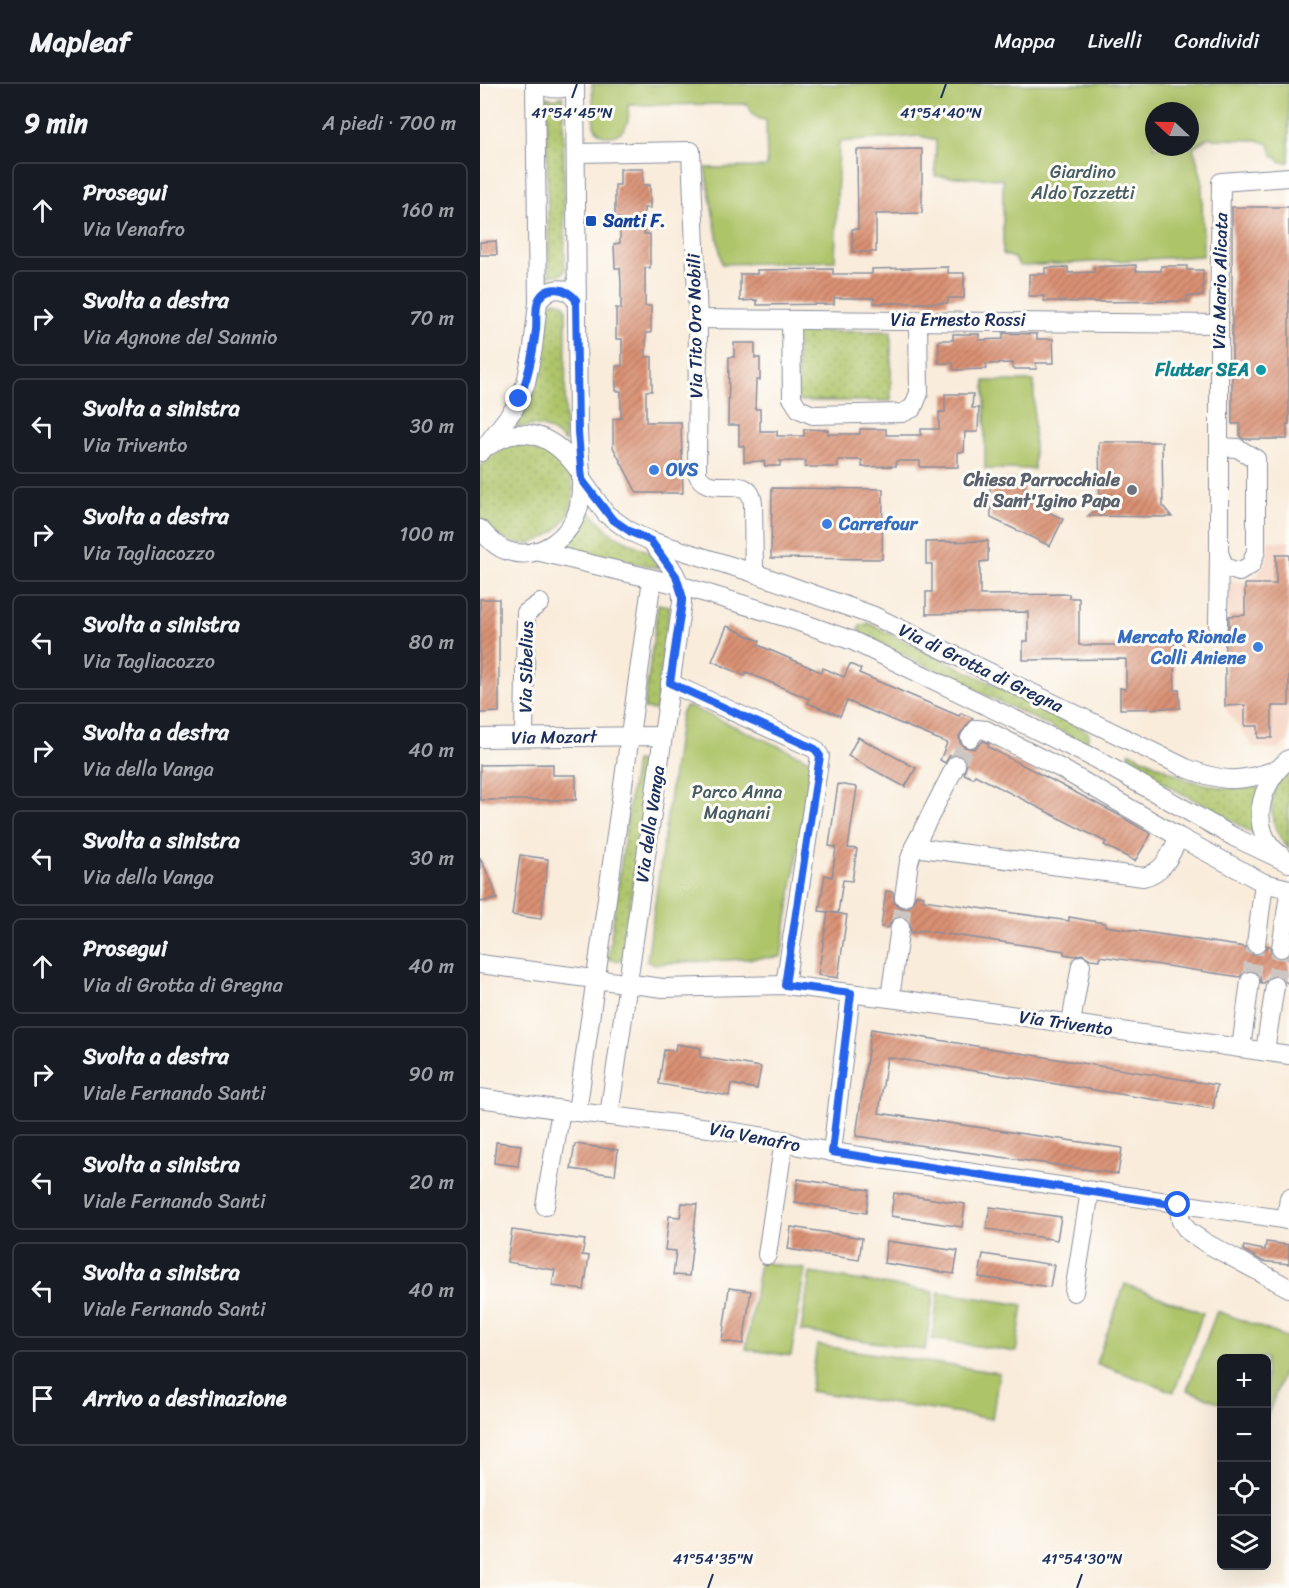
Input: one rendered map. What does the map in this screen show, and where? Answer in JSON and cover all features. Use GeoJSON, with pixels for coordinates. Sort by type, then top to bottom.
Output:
{"type":"FeatureCollection","features":[{"type":"Feature","properties":{"kind":"street"},"geometry":{"type":"LineString","coordinates":[[481,453],[509,417],[526,383],[533,348],[538,302],[535,84]]}},
{"type":"Feature","properties":{"kind":"street"},"geometry":{"type":"LineString","coordinates":[[536,551],[554,542],[569,528],[578,508],[581,477],[578,438],[574,84],[554,88],[540,84]]}},
{"type":"Feature","properties":{"kind":"street","name":"Via Tito Oro Nobili"},"geometry":{"type":"LineString","coordinates":[[576,153],[691,151],[698,319],[697,473],[701,481],[705,483],[715,486],[737,486],[748,490],[751,494],[754,573]]}},
{"type":"Feature","properties":{"kind":"street","name":"Via Mario Alicata"},"geometry":{"type":"LineString","coordinates":[[1218,625],[1221,182],[1289,177]]}},
{"type":"Feature","properties":{"kind":"street"},"geometry":{"type":"LineString","coordinates":[[538,302],[546,293],[559,288],[567,291],[576,300]]}},
{"type":"Feature","properties":{"kind":"street","name":"Via Ernesto Rossi"},"geometry":{"type":"LineString","coordinates":[[698,319],[1219,324]]}},
{"type":"Feature","properties":{"kind":"street"},"geometry":{"type":"LineString","coordinates":[[792,320],[792,398],[799,409],[813,415],[902,413],[913,408],[919,393],[918,320]]}},
{"type":"Feature","properties":{"kind":"street","name":"Via di Grotta di Gregna"},"geometry":{"type":"LineString","coordinates":[[481,453],[503,438],[531,434],[549,440],[569,457],[612,519],[631,532],[651,541],[754,573],[892,624],[1179,765],[1219,778],[1237,781],[1283,764]]}},
{"type":"Feature","properties":{"kind":"street"},"geometry":{"type":"LineString","coordinates":[[1219,552],[1224,567],[1232,571],[1243,570],[1252,563],[1256,546],[1257,480],[1256,459],[1237,448],[1220,447]]}},
{"type":"Feature","properties":{"kind":"street"},"geometry":{"type":"LineString","coordinates":[[480,529],[503,549]]}},
{"type":"Feature","properties":{"kind":"street","name":"Via della Vanga"},"geometry":{"type":"LineString","coordinates":[[609,1116],[682,602],[679,585],[672,569],[651,541]]}},
{"type":"Feature","properties":{"kind":"street"},"geometry":{"type":"LineString","coordinates":[[480,545],[503,549]]}},
{"type":"Feature","properties":{"kind":"street","name":"Via di Grotta di Gregna"},"geometry":{"type":"LineString","coordinates":[[503,549],[521,553],[536,551],[679,585],[840,636],[906,665],[1094,758],[1227,833],[1289,862]]}},
{"type":"Feature","properties":{"kind":"street","name":"Via della Vanga"},"geometry":{"type":"LineString","coordinates":[[545,1206],[569,1111],[596,980],[652,579]]}},
{"type":"Feature","properties":{"kind":"street","name":"Via Sibelius"},"geometry":{"type":"LineString","coordinates":[[525,737],[526,613],[540,603]]}},
{"type":"Feature","properties":{"kind":"street"},"geometry":{"type":"LineString","coordinates":[[840,636],[852,609]]}},
{"type":"Feature","properties":{"kind":"street"},"geometry":{"type":"LineString","coordinates":[[670,683],[815,749],[820,756],[785,985]]}},
{"type":"Feature","properties":{"kind":"street"},"geometry":{"type":"LineString","coordinates":[[1094,758],[1108,731]]}},
{"type":"Feature","properties":{"kind":"street"},"geometry":{"type":"LineString","coordinates":[[976,733],[1060,768],[1264,883],[1289,891],[1281,948]]}},
{"type":"Feature","properties":{"kind":"street","name":"Via Mozart"},"geometry":{"type":"LineString","coordinates":[[480,738],[662,736]]}},
{"type":"Feature","properties":{"kind":"street"},"geometry":{"type":"LineString","coordinates":[[1060,768],[1072,747]]}},
{"type":"Feature","properties":{"kind":"street","name":"Via di Grotta di Gregna"},"geometry":{"type":"LineString","coordinates":[[1283,764],[1264,789],[1261,800],[1262,824],[1270,845],[1289,862]]}},
{"type":"Feature","properties":{"kind":"street"},"geometry":{"type":"LineString","coordinates":[[904,897],[909,862],[914,847],[956,765]]}},
{"type":"Feature","properties":{"kind":"street"},"geometry":{"type":"LineString","coordinates":[[914,847],[1143,877],[1162,868],[1179,837]]}},
{"type":"Feature","properties":{"kind":"street"},"geometry":{"type":"LineString","coordinates":[[1256,944],[1264,883]]}},
{"type":"Feature","properties":{"kind":"street"},"geometry":{"type":"LineString","coordinates":[[890,998],[900,927]]}},
{"type":"Feature","properties":{"kind":"street","name":"Via Trivento"},"geometry":{"type":"LineString","coordinates":[[480,964],[663,988],[785,985],[1289,1055]]}},
{"type":"Feature","properties":{"kind":"street"},"geometry":{"type":"LineString","coordinates":[[1071,1023],[1081,965]]}},
{"type":"Feature","properties":{"kind":"street"},"geometry":{"type":"LineString","coordinates":[[1241,1048],[1249,987],[1274,992],[1264,1052]]}},
{"type":"Feature","properties":{"kind":"street"},"geometry":{"type":"LineString","coordinates":[[832,1152],[851,993]]}},
{"type":"Feature","properties":{"kind":"street","name":"Via Venafro"},"geometry":{"type":"LineString","coordinates":[[480,1098],[709,1128],[784,1140],[799,1146],[832,1152],[1288,1220]]}},
{"type":"Feature","properties":{"kind":"street"},"geometry":{"type":"LineString","coordinates":[[766,1255],[784,1140]]}},
{"type":"Feature","properties":{"kind":"street"},"geometry":{"type":"LineString","coordinates":[[1074,1292],[1090,1191]]}},
{"type":"Feature","properties":{"kind":"street"},"geometry":{"type":"LineString","coordinates":[[1288,1220],[1289,1198]]}},
{"type":"Feature","properties":{"kind":"street"},"geometry":{"type":"LineString","coordinates":[[1178,1205],[1181,1221],[1188,1231],[1289,1288]]}},
{"type":"Feature","properties":{"kind":"shaded area","name":"Mercato Rionale Colli Aniene"},"geometry":{"type":"Polygon","coordinates":[[[1268,541],[1289,541],[1289,739],[1279,749],[1254,748],[1227,711],[1228,582],[1244,582],[1257,576],[1267,558],[1268,541]]]}},
{"type":"Feature","properties":{"kind":"green space","name":"Giardino Aldo Tozzetti"},"geometry":{"type":"Polygon","coordinates":[[[592,84],[1289,84],[1289,162],[1281,162],[1273,155],[1269,144],[1258,140],[1209,137],[1199,143],[1199,102],[1145,102],[1145,156],[1196,156],[1202,178],[1203,256],[1020,266],[1014,258],[1003,254],[1003,179],[935,176],[936,140],[921,136],[839,142],[835,261],[722,264],[705,168],[767,167],[766,120],[754,115],[748,104],[628,105],[628,122],[620,133],[605,136],[594,125],[592,84]]]}},
{"type":"Feature","properties":{"kind":"green space"},"geometry":{"type":"Polygon","coordinates":[[[563,96],[565,269],[562,274],[549,276],[546,97],[554,99],[563,96]]]}},
{"type":"Feature","properties":{"kind":"green space"},"geometry":{"type":"Polygon","coordinates":[[[555,301],[563,303],[566,308],[565,442],[543,427],[515,428],[536,386],[546,340],[548,308],[555,301]]]}},
{"type":"Feature","properties":{"kind":"green space"},"geometry":{"type":"Polygon","coordinates":[[[891,331],[891,401],[797,401],[797,332],[891,331]]]}},
{"type":"Feature","properties":{"kind":"green space"},"geometry":{"type":"Polygon","coordinates":[[[985,381],[1034,381],[1034,469],[985,469],[985,381]]]}},
{"type":"Feature","properties":{"kind":"green space"},"geometry":{"type":"Polygon","coordinates":[[[517,443],[537,446],[554,456],[569,472],[574,490],[571,508],[561,524],[547,536],[530,543],[512,542],[493,531],[480,518],[480,468],[496,451],[517,443]]]}},
{"type":"Feature","properties":{"kind":"green space"},"geometry":{"type":"Polygon","coordinates":[[[587,509],[612,534],[649,552],[659,568],[565,549],[581,529],[587,509]]]}},
{"type":"Feature","properties":{"kind":"green space"},"geometry":{"type":"Polygon","coordinates":[[[658,604],[670,606],[656,710],[644,709],[658,604]]]}},
{"type":"Feature","properties":{"kind":"green space"},"geometry":{"type":"Polygon","coordinates":[[[868,623],[1081,727],[1089,733],[1087,741],[1080,741],[863,635],[859,629],[860,626],[868,623]]]}},
{"type":"Feature","properties":{"kind":"green space","name":"Parco Anna Magnani"},"geometry":{"type":"Polygon","coordinates":[[[685,707],[691,707],[812,761],[781,957],[653,964],[647,961],[681,714],[685,707]]]}},
{"type":"Feature","properties":{"kind":"green space"},"geometry":{"type":"Polygon","coordinates":[[[1130,752],[1188,780],[1223,788],[1258,787],[1262,839],[1221,814],[1125,763],[1130,752]]]}},
{"type":"Feature","properties":{"kind":"green space"},"geometry":{"type":"Polygon","coordinates":[[[635,761],[650,763],[622,961],[608,959],[635,761]]]}},
{"type":"Feature","properties":{"kind":"green space"},"geometry":{"type":"Polygon","coordinates":[[[1289,773],[1289,849],[1277,831],[1272,800],[1280,781],[1289,773]]]}},
{"type":"Feature","properties":{"kind":"green space"},"geometry":{"type":"Polygon","coordinates":[[[760,1262],[805,1269],[791,1356],[746,1349],[760,1262]]]}},
{"type":"Feature","properties":{"kind":"green space"},"geometry":{"type":"Polygon","coordinates":[[[810,1273],[934,1292],[925,1350],[801,1331],[810,1273]]]}},
{"type":"Feature","properties":{"kind":"green space"},"geometry":{"type":"Polygon","coordinates":[[[1125,1284],[1203,1313],[1174,1392],[1096,1363],[1125,1284]]]}},
{"type":"Feature","properties":{"kind":"green space"},"geometry":{"type":"Polygon","coordinates":[[[939,1292],[1023,1305],[1016,1352],[932,1339],[939,1292]]]}},
{"type":"Feature","properties":{"kind":"green space"},"geometry":{"type":"Polygon","coordinates":[[[1217,1311],[1289,1338],[1289,1357],[1271,1406],[1271,1354],[1217,1354],[1217,1401],[1187,1390],[1217,1311]]]}},
{"type":"Feature","properties":{"kind":"green space"},"geometry":{"type":"Polygon","coordinates":[[[817,1345],[999,1373],[992,1419],[810,1391],[817,1345]]]}},
{"type":"Feature","properties":{"kind":"building"},"geometry":{"type":"Polygon","coordinates":[[[922,149],[922,213],[876,214],[876,252],[853,252],[852,229],[858,229],[857,150],[922,149]]]}},
{"type":"Feature","properties":{"kind":"building"},"geometry":{"type":"Polygon","coordinates":[[[620,169],[643,169],[643,185],[650,185],[650,208],[644,208],[644,234],[650,234],[650,268],[645,268],[645,306],[651,306],[651,333],[646,333],[646,357],[652,357],[652,391],[646,391],[646,422],[681,422],[683,493],[637,493],[613,447],[613,419],[621,418],[621,391],[616,391],[616,366],[622,366],[622,339],[616,339],[616,308],[621,309],[621,283],[620,268],[615,268],[614,244],[620,243],[620,218],[615,218],[615,185],[620,185],[620,169]]]}},
{"type":"Feature","properties":{"kind":"building","name":"Flutter SEA"},"geometry":{"type":"Polygon","coordinates":[[[1232,207],[1289,207],[1289,424],[1287,424],[1287,439],[1244,439],[1240,437],[1240,424],[1232,424],[1232,207]]]}},
{"type":"Feature","properties":{"kind":"building"},"geometry":{"type":"Polygon","coordinates":[[[496,241],[497,255],[480,255],[480,242],[496,241]]]}},
{"type":"Feature","properties":{"kind":"building"},"geometry":{"type":"Polygon","coordinates":[[[1136,265],[1136,271],[1161,271],[1161,266],[1187,266],[1187,270],[1203,270],[1203,296],[1187,296],[1187,301],[1095,302],[1044,301],[1044,296],[1029,296],[1029,274],[1045,274],[1045,268],[1068,267],[1068,273],[1094,272],[1094,267],[1136,265]]]}},
{"type":"Feature","properties":{"kind":"building"},"geometry":{"type":"Polygon","coordinates":[[[948,267],[948,273],[964,273],[964,298],[948,298],[948,303],[874,303],[874,298],[834,298],[834,304],[757,305],[757,300],[740,301],[740,274],[757,274],[757,270],[833,269],[833,274],[872,274],[872,269],[948,267]]]}},
{"type":"Feature","properties":{"kind":"building"},"geometry":{"type":"Polygon","coordinates":[[[1003,333],[1037,334],[1037,339],[1053,339],[1054,363],[1036,363],[1037,369],[1013,369],[1013,363],[986,364],[987,369],[954,370],[953,363],[939,363],[939,340],[953,340],[953,334],[979,334],[979,340],[1003,339],[1003,333]]]}},
{"type":"Feature","properties":{"kind":"building"},"geometry":{"type":"Polygon","coordinates":[[[734,343],[755,343],[755,358],[760,358],[760,380],[756,380],[755,409],[760,409],[760,431],[777,431],[777,436],[804,436],[804,429],[828,430],[828,434],[860,434],[860,429],[886,429],[886,435],[921,435],[921,429],[939,429],[939,412],[945,412],[945,394],[973,394],[972,408],[979,408],[978,432],[965,432],[964,452],[958,452],[958,467],[920,467],[920,461],[896,461],[896,466],[862,467],[862,460],[838,460],[838,467],[805,467],[806,461],[780,461],[780,466],[765,466],[764,461],[744,462],[744,446],[739,446],[739,425],[728,425],[729,357],[734,357],[734,343]]]}},
{"type":"Feature","properties":{"kind":"building"},"geometry":{"type":"Polygon","coordinates":[[[1099,442],[1162,442],[1163,506],[1172,517],[1088,516],[1100,506],[1099,442]]]}},
{"type":"Feature","properties":{"kind":"building"},"geometry":{"type":"Polygon","coordinates":[[[1024,479],[1024,500],[1063,519],[1050,546],[991,518],[990,480],[1024,479]]]}},
{"type":"Feature","properties":{"kind":"building","name":"Carrefour"},"geometry":{"type":"Polygon","coordinates":[[[772,488],[883,489],[882,559],[771,558],[772,488]]]}},
{"type":"Feature","properties":{"kind":"building"},"geometry":{"type":"Polygon","coordinates":[[[988,541],[988,561],[980,562],[980,595],[1069,594],[1069,598],[1079,598],[1079,645],[1130,645],[1130,639],[1170,638],[1170,643],[1180,643],[1180,656],[1174,656],[1175,690],[1179,690],[1180,708],[1120,709],[1120,688],[1126,689],[1126,659],[1023,660],[1023,641],[1028,641],[1028,612],[926,614],[926,592],[932,592],[932,564],[926,564],[926,542],[988,541]]]}},
{"type":"Feature","properties":{"kind":"building","name":"Mercato Rionale Colli Aniene"},"geometry":{"type":"Polygon","coordinates":[[[1276,555],[1289,555],[1289,706],[1272,706],[1272,738],[1258,738],[1258,726],[1245,726],[1245,705],[1225,706],[1225,634],[1229,626],[1229,616],[1245,615],[1245,584],[1276,584],[1276,555]]]}},
{"type":"Feature","properties":{"kind":"building"},"geometry":{"type":"Polygon","coordinates":[[[480,599],[499,599],[499,712],[480,713],[480,599]]]}},
{"type":"Feature","properties":{"kind":"building"},"geometry":{"type":"Polygon","coordinates":[[[727,626],[760,641],[758,645],[821,672],[823,668],[844,677],[850,664],[861,669],[859,673],[959,716],[961,713],[973,718],[959,736],[960,743],[964,747],[974,749],[983,741],[989,744],[988,747],[1151,834],[1135,861],[1104,845],[1106,842],[975,775],[973,778],[964,774],[967,764],[961,755],[950,755],[945,763],[940,760],[947,743],[847,701],[840,716],[808,703],[809,699],[746,672],[745,676],[712,661],[727,626]]]}},
{"type":"Feature","properties":{"kind":"building"},"geometry":{"type":"Polygon","coordinates":[[[858,737],[916,768],[905,787],[848,756],[858,737]]]}},
{"type":"Feature","properties":{"kind":"building"},"geometry":{"type":"Polygon","coordinates":[[[553,764],[553,775],[576,775],[576,800],[480,800],[480,765],[553,764]]]}},
{"type":"Feature","properties":{"kind":"building"},"geometry":{"type":"Polygon","coordinates":[[[838,784],[857,787],[848,848],[857,849],[852,881],[843,880],[838,913],[819,911],[825,875],[832,877],[836,847],[829,846],[838,784]]]}},
{"type":"Feature","properties":{"kind":"building"},"geometry":{"type":"Polygon","coordinates":[[[520,855],[548,859],[541,919],[512,915],[520,855]]]}},
{"type":"Feature","properties":{"kind":"building"},"geometry":{"type":"Polygon","coordinates":[[[480,858],[493,885],[497,899],[480,902],[480,858]]]}},
{"type":"Feature","properties":{"kind":"building"},"geometry":{"type":"Polygon","coordinates":[[[886,891],[893,892],[894,902],[902,908],[908,908],[916,895],[924,896],[923,900],[1069,921],[1069,917],[1105,923],[1105,926],[1245,947],[1249,953],[1254,955],[1261,954],[1267,946],[1270,946],[1271,953],[1275,957],[1280,959],[1289,956],[1289,984],[1276,975],[1270,976],[1264,983],[1261,983],[1260,976],[1252,970],[1245,971],[1240,977],[1100,956],[1100,960],[1090,959],[1082,954],[1075,956],[1064,954],[1064,951],[919,930],[918,933],[911,932],[910,922],[901,916],[892,920],[888,928],[881,927],[886,891]]]}},
{"type":"Feature","properties":{"kind":"building"},"geometry":{"type":"Polygon","coordinates":[[[828,912],[847,915],[838,978],[818,975],[828,912]]]}},
{"type":"Feature","properties":{"kind":"building"},"geometry":{"type":"Polygon","coordinates":[[[871,1029],[1217,1085],[1213,1109],[887,1057],[879,1113],[1122,1148],[1118,1174],[856,1136],[871,1029]]]}},
{"type":"Feature","properties":{"kind":"building"},"geometry":{"type":"Polygon","coordinates":[[[676,1044],[701,1048],[700,1057],[761,1067],[757,1089],[731,1084],[729,1096],[659,1084],[664,1050],[675,1051],[676,1044]]]}},
{"type":"Feature","properties":{"kind":"building"},"geometry":{"type":"Polygon","coordinates":[[[496,1142],[521,1145],[518,1166],[494,1163],[496,1142]]]}},
{"type":"Feature","properties":{"kind":"building"},"geometry":{"type":"Polygon","coordinates":[[[575,1144],[618,1150],[615,1175],[571,1169],[575,1144]]]}},
{"type":"Feature","properties":{"kind":"building"},"geometry":{"type":"Polygon","coordinates":[[[798,1179],[869,1190],[866,1213],[795,1202],[798,1179]]]}},
{"type":"Feature","properties":{"kind":"building"},"geometry":{"type":"Polygon","coordinates":[[[894,1193],[965,1204],[962,1227],[891,1216],[894,1193]]]}},
{"type":"Feature","properties":{"kind":"building"},"geometry":{"type":"Polygon","coordinates":[[[682,1203],[697,1204],[689,1276],[673,1275],[676,1251],[665,1250],[669,1216],[680,1217],[682,1203]]]}},
{"type":"Feature","properties":{"kind":"building"},"geometry":{"type":"Polygon","coordinates":[[[990,1207],[1061,1217],[1057,1240],[986,1229],[990,1207]]]}},
{"type":"Feature","properties":{"kind":"building"},"geometry":{"type":"Polygon","coordinates":[[[791,1227],[862,1238],[859,1260],[788,1249],[791,1227]]]}},
{"type":"Feature","properties":{"kind":"building"},"geometry":{"type":"Polygon","coordinates":[[[512,1230],[585,1240],[582,1255],[589,1256],[584,1290],[552,1286],[555,1270],[507,1262],[512,1230]]]}},
{"type":"Feature","properties":{"kind":"building"},"geometry":{"type":"Polygon","coordinates":[[[887,1241],[958,1251],[954,1274],[884,1263],[887,1241]]]}},
{"type":"Feature","properties":{"kind":"building"},"geometry":{"type":"Polygon","coordinates":[[[1266,1242],[1289,1245],[1289,1264],[1262,1261],[1243,1250],[1244,1246],[1265,1250],[1266,1242]]]}},
{"type":"Feature","properties":{"kind":"building"},"geometry":{"type":"Polygon","coordinates":[[[983,1254],[1054,1265],[1050,1287],[979,1277],[983,1254]]]}},
{"type":"Feature","properties":{"kind":"building"},"geometry":{"type":"Polygon","coordinates":[[[729,1288],[751,1291],[743,1344],[722,1341],[729,1288]]]}},
{"type":"Feature","properties":{"kind":"tunnel"},"geometry":{"type":"LineString","coordinates":[[956,765],[970,738]]}},
{"type":"Feature","properties":{"kind":"tunnel"},"geometry":{"type":"LineString","coordinates":[[900,927],[904,897]]}},
{"type":"Feature","properties":{"kind":"tunnel"},"geometry":{"type":"LineString","coordinates":[[1250,981],[1256,944]]}},
{"type":"Feature","properties":{"kind":"tunnel"},"geometry":{"type":"LineString","coordinates":[[1275,986],[1281,948]]}},
{"type":"Feature","properties":{"kind":"place","name":"Santi F."},"geometry":{"type":"Point","coordinates":[591,221]}},
{"type":"Feature","properties":{"kind":"place","name":"Flutter SEA"},"geometry":{"type":"Point","coordinates":[1261,370]}},
{"type":"Feature","properties":{"kind":"place","name":"OVS"},"geometry":{"type":"Point","coordinates":[654,470]}},
{"type":"Feature","properties":{"kind":"place","name":"Chiesa Parrocchiale di Sant'Igino Papa"},"geometry":{"type":"Point","coordinates":[1132,490]}},
{"type":"Feature","properties":{"kind":"place","name":"Carrefour"},"geometry":{"type":"Point","coordinates":[827,524]}},
{"type":"Feature","properties":{"kind":"place","name":"Mercato Rionale Colli Aniene"},"geometry":{"type":"Point","coordinates":[1258,647]}},
{"type":"Feature","properties":{"kind":"route"},"geometry":{"type":"LineString","coordinates":[[519,399],[526,383],[533,348],[538,302],[553,289],[559,288],[567,291],[576,300],[578,432],[582,480],[606,514],[617,524],[651,541],[672,569],[681,590],[682,602],[670,683],[815,749],[820,756],[785,985],[851,993],[832,1152],[1178,1205]]}}]}
